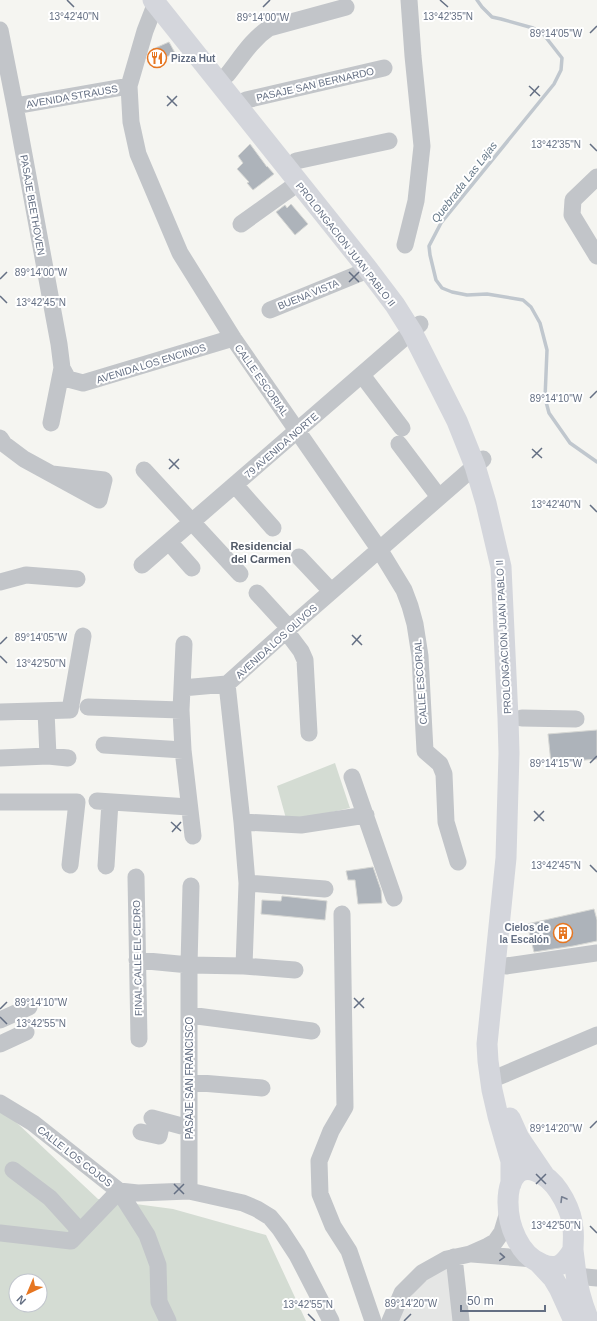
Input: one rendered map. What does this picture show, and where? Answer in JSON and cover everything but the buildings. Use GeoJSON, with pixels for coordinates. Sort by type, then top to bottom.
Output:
{"type":"FeatureCollection","features":[{"type":"Feature","properties":{"kind":"main road","name":"PROLONGACION JUAN PABLO II"},"geometry":{"type":"LineString","coordinates":[[158,1],[232,69],[246,100],[390,277],[410,307],[416,328]]}},
{"type":"Feature","properties":{"kind":"main road","name":"PROLONGACION JUAN PABLO II"},"geometry":{"type":"LineString","coordinates":[[158,1],[298,183],[395,305],[416,328],[443,367],[472,428],[502,576],[509,739],[506,858],[487,1044],[492,1090],[511,1161],[511,1184]]}},
{"type":"Feature","properties":{"kind":"main road","name":"PROLONGACION JUAN PABLO II"},"geometry":{"type":"LineString","coordinates":[[479,463],[504,526],[511,555],[514,580],[522,718],[519,839],[496,1050],[498,1077],[504,1103],[516,1134],[544,1176]]}},
{"type":"Feature","properties":{"kind":"main road"},"geometry":{"type":"LineString","coordinates":[[574,1321],[553,1278],[524,1251],[512,1229],[508,1212],[508,1198],[511,1184],[516,1175],[522,1170],[532,1170],[544,1176],[556,1188],[567,1205],[574,1228],[573,1250],[576,1276],[582,1303],[589,1321]]}},
{"type":"Feature","properties":{"kind":"main road"},"geometry":{"type":"LineString","coordinates":[[536,1261],[548,1266],[559,1266],[567,1259],[573,1250]]}},
{"type":"Feature","properties":{"kind":"street"},"geometry":{"type":"LineString","coordinates":[[405,245],[416,201],[422,146],[409,0]]}},
{"type":"Feature","properties":{"kind":"street","name":"CALLE ESCORIAL"},"geometry":{"type":"LineString","coordinates":[[158,1],[145,31],[129,86],[131,122],[138,154],[180,252],[233,338],[379,550],[404,590],[415,624],[420,656],[425,751],[440,764],[444,774],[446,822],[458,862]]}},
{"type":"Feature","properties":{"kind":"street"},"geometry":{"type":"LineString","coordinates":[[232,69],[256,38],[269,28],[346,7]]}},
{"type":"Feature","properties":{"kind":"street","name":"PASAJE BEETHOVEN"},"geometry":{"type":"LineString","coordinates":[[0,30],[65,373],[51,423]]}},
{"type":"Feature","properties":{"kind":"street","name":"PASAJE SAN BERNARDO"},"geometry":{"type":"LineString","coordinates":[[246,100],[384,68]]}},
{"type":"Feature","properties":{"kind":"street","name":"AVENIDA STRAUSS"},"geometry":{"type":"LineString","coordinates":[[15,106],[129,86]]}},
{"type":"Feature","properties":{"kind":"street"},"geometry":{"type":"LineString","coordinates":[[296,161],[389,141]]}},
{"type":"Feature","properties":{"kind":"street"},"geometry":{"type":"LineString","coordinates":[[597,177],[573,200],[572,215],[597,256]]}},
{"type":"Feature","properties":{"kind":"street"},"geometry":{"type":"LineString","coordinates":[[241,224],[298,183]]}},
{"type":"Feature","properties":{"kind":"street","name":"BUENA VISTA"},"geometry":{"type":"LineString","coordinates":[[270,310],[368,270]]}},
{"type":"Feature","properties":{"kind":"street","name":"79 AVENIDA NORTE"},"geometry":{"type":"LineString","coordinates":[[142,565],[416,328]]}},
{"type":"Feature","properties":{"kind":"street","name":"AVENIDA LOS ENCINOS"},"geometry":{"type":"LineString","coordinates":[[65,373],[82,383],[233,338]]}},
{"type":"Feature","properties":{"kind":"street"},"geometry":{"type":"LineString","coordinates":[[362,375],[439,497]]}},
{"type":"Feature","properties":{"kind":"street"},"geometry":{"type":"LineString","coordinates":[[2,441],[31,463],[52,474]]}},
{"type":"Feature","properties":{"kind":"street","name":"AVENIDA LOS OLIVOS"},"geometry":{"type":"LineString","coordinates":[[244,966],[247,883],[228,684],[287,629],[479,463]]}},
{"type":"Feature","properties":{"kind":"street"},"geometry":{"type":"LineString","coordinates":[[144,470],[240,574]]}},
{"type":"Feature","properties":{"kind":"street"},"geometry":{"type":"LineString","coordinates":[[235,485],[273,528]]}},
{"type":"Feature","properties":{"kind":"street"},"geometry":{"type":"LineString","coordinates":[[169,542],[192,568]]}},
{"type":"Feature","properties":{"kind":"street"},"geometry":{"type":"LineString","coordinates":[[299,557],[331,591]]}},
{"type":"Feature","properties":{"kind":"street"},"geometry":{"type":"LineString","coordinates":[[0,582],[26,575],[77,580]]}},
{"type":"Feature","properties":{"kind":"street"},"geometry":{"type":"LineString","coordinates":[[257,593],[287,629],[305,660],[310,733]]}},
{"type":"Feature","properties":{"kind":"street"},"geometry":{"type":"LineString","coordinates":[[0,712],[70,710],[82,636]]}},
{"type":"Feature","properties":{"kind":"street"},"geometry":{"type":"LineString","coordinates":[[184,644],[181,710],[189,808],[193,836]]}},
{"type":"Feature","properties":{"kind":"street"},"geometry":{"type":"LineString","coordinates":[[182,688],[228,684]]}},
{"type":"Feature","properties":{"kind":"street"},"geometry":{"type":"LineString","coordinates":[[88,707],[181,710]]}},
{"type":"Feature","properties":{"kind":"street"},"geometry":{"type":"LineString","coordinates":[[46,711],[48,756]]}},
{"type":"Feature","properties":{"kind":"street"},"geometry":{"type":"LineString","coordinates":[[522,718],[576,719]]}},
{"type":"Feature","properties":{"kind":"street"},"geometry":{"type":"LineString","coordinates":[[104,745],[184,750]]}},
{"type":"Feature","properties":{"kind":"street"},"geometry":{"type":"LineString","coordinates":[[0,758],[48,756],[68,758]]}},
{"type":"Feature","properties":{"kind":"street"},"geometry":{"type":"LineString","coordinates":[[352,777],[394,898]]}},
{"type":"Feature","properties":{"kind":"street"},"geometry":{"type":"LineString","coordinates":[[0,802],[77,802],[70,865]]}},
{"type":"Feature","properties":{"kind":"street"},"geometry":{"type":"LineString","coordinates":[[106,866],[104,802],[189,808]]}},
{"type":"Feature","properties":{"kind":"street"},"geometry":{"type":"LineString","coordinates":[[242,822],[301,825],[366,815]]}},
{"type":"Feature","properties":{"kind":"street","name":"FINAL CALLE EL CEDRO"},"geometry":{"type":"LineString","coordinates":[[136,877],[138,1039]]}},
{"type":"Feature","properties":{"kind":"street"},"geometry":{"type":"LineString","coordinates":[[247,883],[325,889]]}},
{"type":"Feature","properties":{"kind":"street","name":"PASAJE SAN FRANCISCO"},"geometry":{"type":"LineString","coordinates":[[189,1191],[189,965],[191,886]]}},
{"type":"Feature","properties":{"kind":"street"},"geometry":{"type":"LineString","coordinates":[[342,914],[345,1107],[331,1131],[319,1161],[320,1194],[333,1226],[349,1251],[374,1321]]}},
{"type":"Feature","properties":{"kind":"street"},"geometry":{"type":"LineString","coordinates":[[506,966],[597,953]]}},
{"type":"Feature","properties":{"kind":"street"},"geometry":{"type":"LineString","coordinates":[[137,960],[189,965],[244,966],[295,970]]}},
{"type":"Feature","properties":{"kind":"street"},"geometry":{"type":"LineString","coordinates":[[0,1020],[29,1007]]}},
{"type":"Feature","properties":{"kind":"street"},"geometry":{"type":"LineString","coordinates":[[189,1015],[312,1031]]}},
{"type":"Feature","properties":{"kind":"street"},"geometry":{"type":"LineString","coordinates":[[0,1044],[26,1032]]}},
{"type":"Feature","properties":{"kind":"street"},"geometry":{"type":"LineString","coordinates":[[498,1077],[597,1035]]}},
{"type":"Feature","properties":{"kind":"street"},"geometry":{"type":"LineString","coordinates":[[189,1082],[262,1088]]}},
{"type":"Feature","properties":{"kind":"street","name":"CALLE LOS COJOS"},"geometry":{"type":"LineString","coordinates":[[0,1103],[33,1123],[119,1191],[138,1193],[189,1191],[243,1204],[270,1216],[297,1255],[331,1321]]}},
{"type":"Feature","properties":{"kind":"street"},"geometry":{"type":"LineString","coordinates":[[141,1132],[159,1136],[157,1120],[189,1128]]}},
{"type":"Feature","properties":{"kind":"street"},"geometry":{"type":"LineString","coordinates":[[13,1170],[50,1198],[80,1231]]}},
{"type":"Feature","properties":{"kind":"street"},"geometry":{"type":"LineString","coordinates":[[0,1233],[71,1240],[119,1191],[147,1235],[158,1264],[159,1302],[168,1321]]}},
{"type":"Feature","properties":{"kind":"street"},"geometry":{"type":"LineString","coordinates":[[390,1321],[402,1293],[422,1273],[457,1256],[488,1246],[495,1242],[502,1232],[508,1212]]}},
{"type":"Feature","properties":{"kind":"street"},"geometry":{"type":"LineString","coordinates":[[457,1256],[536,1261]]}},
{"type":"Feature","properties":{"kind":"street"},"geometry":{"type":"LineString","coordinates":[[452,1321],[457,1256]]}},
{"type":"Feature","properties":{"kind":"street"},"geometry":{"type":"LineString","coordinates":[[457,1256],[461,1321]]}},
{"type":"Feature","properties":{"kind":"street"},"geometry":{"type":"LineString","coordinates":[[576,1276],[597,1278]]}},
{"type":"Feature","properties":{"kind":"shaded area"},"geometry":{"type":"Polygon","coordinates":[[[335,763],[350,808],[287,822],[277,786],[335,763]]]}},
{"type":"Feature","properties":{"kind":"shaded area"},"geometry":{"type":"Polygon","coordinates":[[[0,1107],[98,1199],[173,1209],[266,1235],[306,1321],[0,1321],[0,1107]]]}},
{"type":"Feature","properties":{"kind":"shaded area"},"geometry":{"type":"Polygon","coordinates":[[[456,1262],[468,1321],[398,1321],[405,1306],[419,1284],[456,1262]]]}},
{"type":"Feature","properties":{"kind":"waterway","name":"Quebrada Las Lajas"},"geometry":{"type":"LineString","coordinates":[[477,0],[492,17],[533,28],[544,35],[562,58],[561,70],[554,84],[441,223],[429,246],[436,280],[442,288],[452,292],[467,295],[487,294],[523,300],[531,307],[540,323],[547,350],[545,398],[549,413],[570,443],[597,462]]}},
{"type":"Feature","properties":{"kind":"place","name":"Pizza Hut"},"geometry":{"type":"Point","coordinates":[157,58]}},
{"type":"Feature","properties":{"kind":"place","name":"Cielos de la Escalón"},"geometry":{"type":"Point","coordinates":[563,933]}},
{"type":"Feature","properties":{"kind":"district","name":"Residencial del Carmen"},"geometry":{"type":"Point","coordinates":[261,552]}}]}
